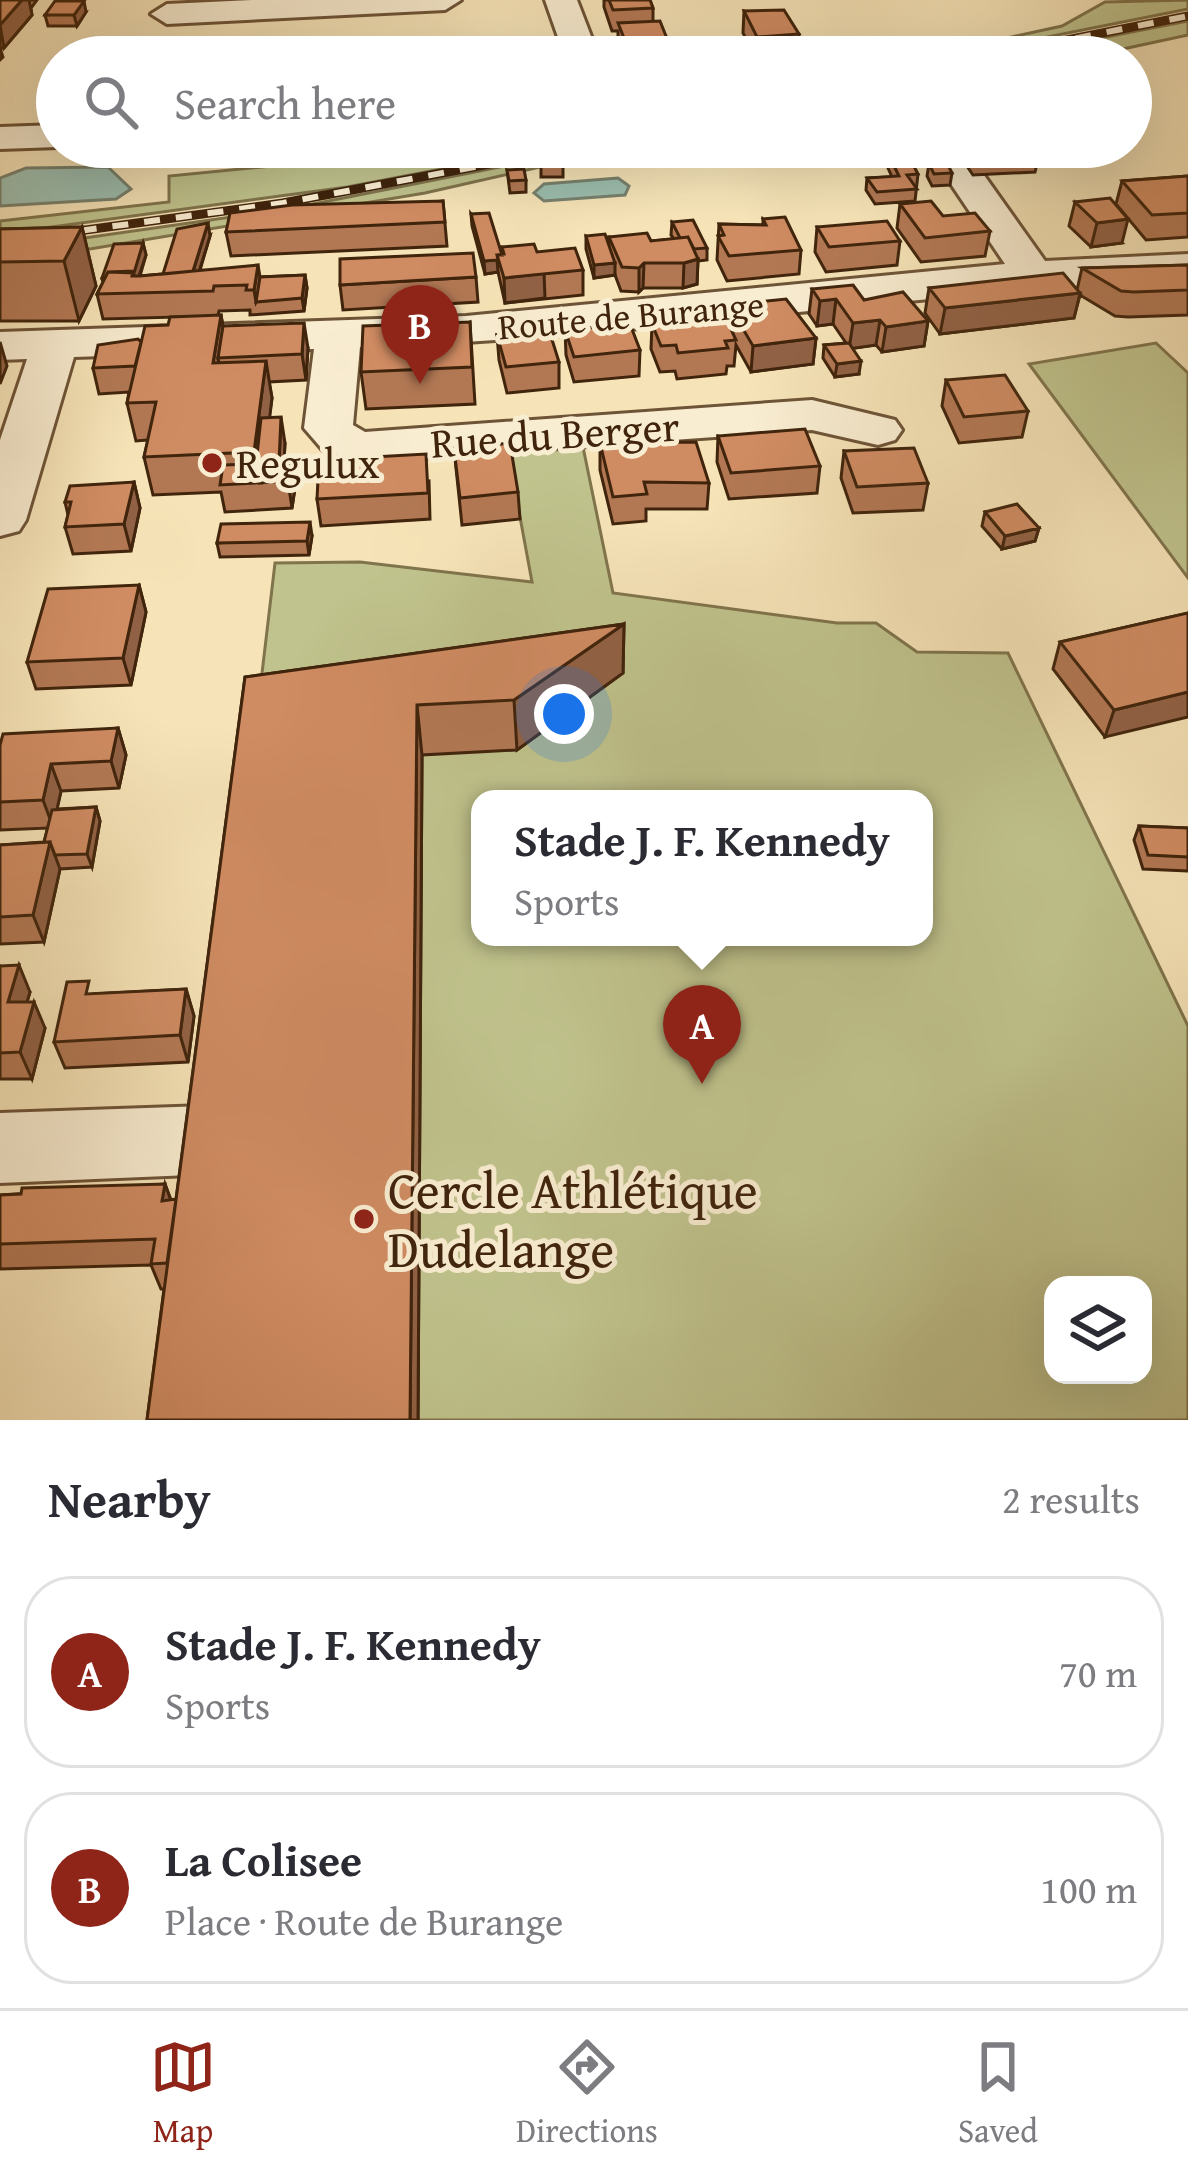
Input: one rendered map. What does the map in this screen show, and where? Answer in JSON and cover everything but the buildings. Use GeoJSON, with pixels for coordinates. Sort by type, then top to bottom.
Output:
{"type":"FeatureCollection","features":[{"type":"Feature","properties":{"kind":"street"},"geometry":{"type":"LineString","coordinates":[[167,14],[272,21],[445,0]]}},
{"type":"Feature","properties":{"kind":"street"},"geometry":{"type":"LineString","coordinates":[[561,0],[574,36]]}},
{"type":"Feature","properties":{"kind":"street"},"geometry":{"type":"LineString","coordinates":[[0,138],[36,137]]}},
{"type":"Feature","properties":{"kind":"street"},"geometry":{"type":"LineString","coordinates":[[960,168],[1033,274]]}},
{"type":"Feature","properties":{"kind":"street","name":"Route de Burange"},"geometry":{"type":"LineString","coordinates":[[0,346],[338,337],[595,320],[1033,274],[1188,267]]}},
{"type":"Feature","properties":{"kind":"street","name":"Rue du Berger"},"geometry":{"type":"LineString","coordinates":[[338,337],[328,428],[340,440],[363,447],[812,415],[878,430]]}},
{"type":"Feature","properties":{"kind":"street"},"geometry":{"type":"LineString","coordinates":[[0,520],[54,346]]}},
{"type":"Feature","properties":{"kind":"street"},"geometry":{"type":"LineString","coordinates":[[0,1148],[302,1143]]}},
{"type":"Feature","properties":{"kind":"green space"},"geometry":{"type":"Polygon","coordinates":[[[1188,0],[1188,9],[1052,36],[1016,36],[1062,26],[1105,2],[1188,0]]]}},
{"type":"Feature","properties":{"kind":"green space"},"geometry":{"type":"Polygon","coordinates":[[[1188,21],[1188,35],[1152,43],[1152,36],[1112,36],[1188,21]]]}},
{"type":"Feature","properties":{"kind":"green space"},"geometry":{"type":"Polygon","coordinates":[[[251,168],[447,168],[347,187],[0,234],[0,221],[169,202],[169,176],[251,168]]]}},
{"type":"Feature","properties":{"kind":"green space"},"geometry":{"type":"Polygon","coordinates":[[[494,168],[536,168],[425,193],[0,264],[0,250],[288,209],[494,168]]]}},
{"type":"Feature","properties":{"kind":"green space"},"geometry":{"type":"Polygon","coordinates":[[[1156,343],[1188,373],[1188,578],[1029,364],[1156,343]]]}},
{"type":"Feature","properties":{"kind":"green space"},"geometry":{"type":"Polygon","coordinates":[[[583,447],[613,593],[837,623],[876,623],[917,652],[1008,653],[1188,1026],[1188,1420],[174,1420],[275,563],[360,562],[532,582],[508,452],[583,447]]]}},
{"type":"Feature","properties":{"kind":"shaded area"},"geometry":{"type":"Polygon","coordinates":[[[26,168],[109,168],[131,189],[116,199],[0,206],[0,178],[26,168]]]}},
{"type":"Feature","properties":{"kind":"shaded area"},"geometry":{"type":"Polygon","coordinates":[[[618,178],[629,186],[625,195],[544,201],[534,193],[544,184],[618,178]]]}},
{"type":"Feature","properties":{"kind":"railway"},"geometry":{"type":"LineString","coordinates":[[1087,36],[1188,16]]}},
{"type":"Feature","properties":{"kind":"railway"},"geometry":{"type":"LineString","coordinates":[[49,235],[283,203],[469,168]]}},
{"type":"Feature","properties":{"kind":"railway"},"geometry":{"type":"LineString","coordinates":[[49,235],[70,232]]}},
{"type":"Feature","properties":{"kind":"railway"},"geometry":{"type":"LineString","coordinates":[[0,242],[49,235]]}},
{"type":"Feature","properties":{"kind":"place","name":"La Colisee"},"geometry":{"type":"Point","coordinates":[420,384]}},
{"type":"Feature","properties":{"kind":"place","name":"Regulux"},"geometry":{"type":"Point","coordinates":[212,463]}},
{"type":"Feature","properties":{"kind":"place","name":"Stade J. F. Kennedy"},"geometry":{"type":"Point","coordinates":[702,1084]}},
{"type":"Feature","properties":{"kind":"place","name":"Cercle Athlétique Dudelange"},"geometry":{"type":"Point","coordinates":[364,1219]}}]}
